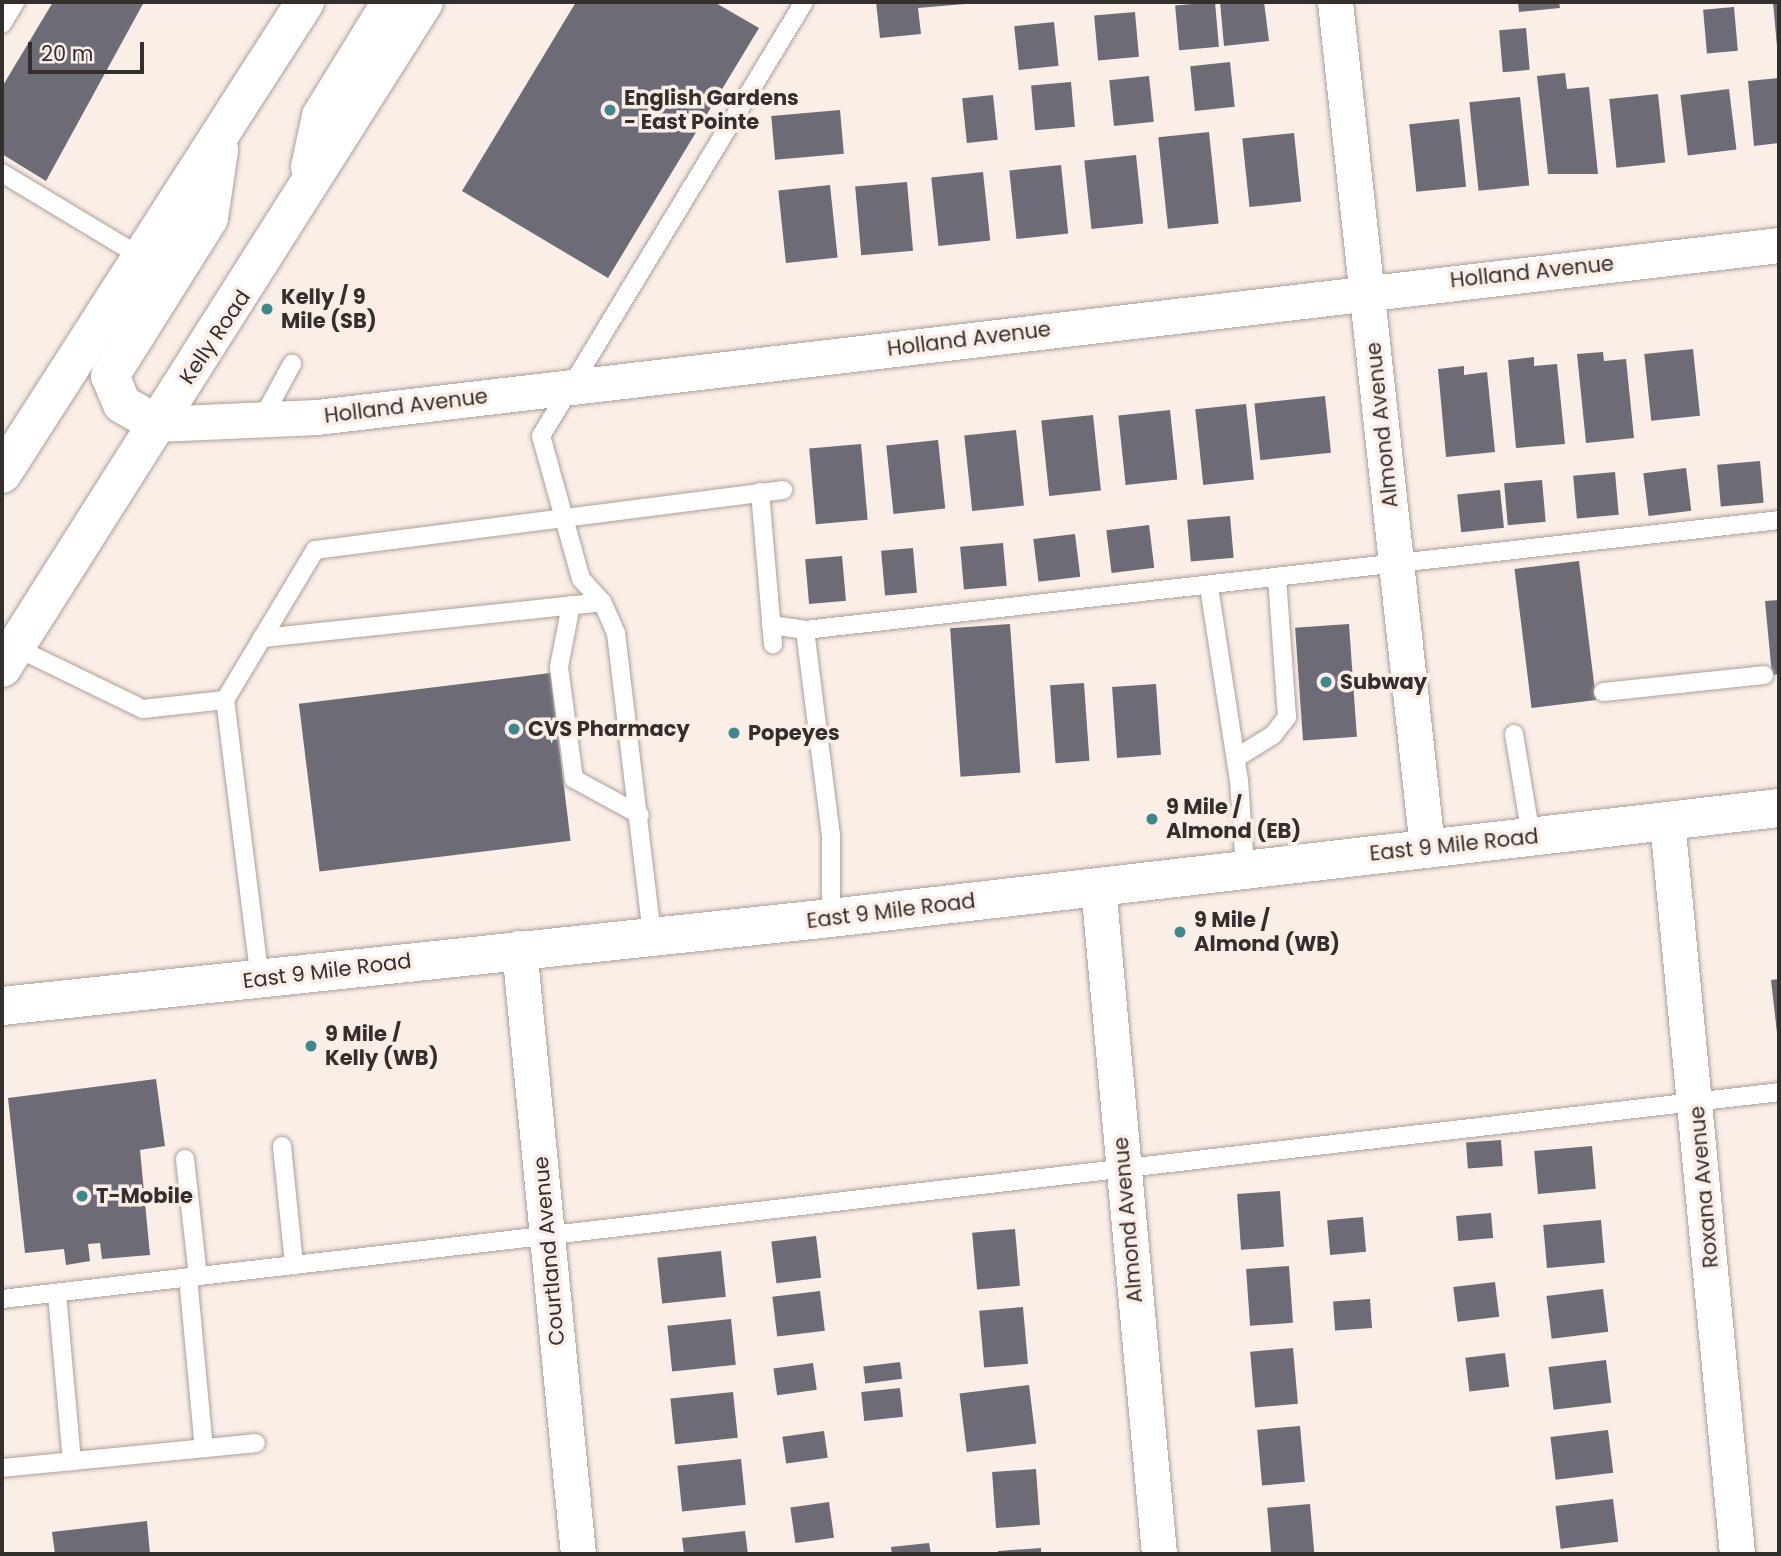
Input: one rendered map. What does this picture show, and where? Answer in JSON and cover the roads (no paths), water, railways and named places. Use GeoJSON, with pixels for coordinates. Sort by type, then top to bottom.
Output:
{"type":"FeatureCollection","features":[{"type":"Feature","properties":{"kind":"street"},"geometry":{"type":"LineString","coordinates":[[2,474],[221,138],[305,2]]}},
{"type":"Feature","properties":{"kind":"street"},"geometry":{"type":"LineString","coordinates":[[304,196],[321,116],[391,2]]}},
{"type":"Feature","properties":{"kind":"street","name":"Kelly Road"},"geometry":{"type":"LineString","coordinates":[[8,657],[304,196],[424,2]]}},
{"type":"Feature","properties":{"kind":"street","name":"Almond Avenue"},"geometry":{"type":"LineString","coordinates":[[1335,2],[1427,848]]}},
{"type":"Feature","properties":{"kind":"street"},"geometry":{"type":"LineString","coordinates":[[158,424],[122,404],[110,376],[209,218],[221,138]]}},
{"type":"Feature","properties":{"kind":"street","name":"Holland Avenue"},"geometry":{"type":"LineString","coordinates":[[158,424],[262,419],[570,387],[1368,291],[1779,245]]}},
{"type":"Feature","properties":{"kind":"street","name":"East 9 Mile Road"},"geometry":{"type":"LineString","coordinates":[[2,1006],[519,948],[831,918],[1779,808]]}},
{"type":"Feature","properties":{"kind":"street","name":"Roxana Avenue"},"geometry":{"type":"LineString","coordinates":[[1667,821],[1696,1102],[1737,1554]]}},
{"type":"Feature","properties":{"kind":"street","name":"Almond Avenue"},"geometry":{"type":"LineString","coordinates":[[1098,886],[1159,1554]]}},
{"type":"Feature","properties":{"kind":"street","name":"Courtland Avenue"},"geometry":{"type":"LineString","coordinates":[[519,948],[578,1554]]}},
{"type":"Feature","properties":{"kind":"lane"},"geometry":{"type":"LineString","coordinates":[[2,24],[15,2]]}},
{"type":"Feature","properties":{"kind":"lane"},"geometry":{"type":"LineString","coordinates":[[652,935],[640,815],[616,633],[602,602],[582,579],[566,515],[541,436],[804,2]]}},
{"type":"Feature","properties":{"kind":"lane"},"geometry":{"type":"LineString","coordinates":[[2,173],[143,258]]}},
{"type":"Feature","properties":{"kind":"lane"},"geometry":{"type":"LineString","coordinates":[[262,419],[292,364]]}},
{"type":"Feature","properties":{"kind":"lane"},"geometry":{"type":"LineString","coordinates":[[260,979],[225,700],[315,550],[566,515],[783,490]]}},
{"type":"Feature","properties":{"kind":"lane"},"geometry":{"type":"LineString","coordinates":[[760,492],[773,643]]}},
{"type":"Feature","properties":{"kind":"lane"},"geometry":{"type":"LineString","coordinates":[[771,625],[805,630],[1397,567],[1495,561],[1704,537],[1779,520]]}},
{"type":"Feature","properties":{"kind":"lane"},"geometry":{"type":"LineString","coordinates":[[1236,758],[1273,735],[1287,717],[1277,579]]}},
{"type":"Feature","properties":{"kind":"lane"},"geometry":{"type":"LineString","coordinates":[[1209,587],[1236,758],[1245,869]]}},
{"type":"Feature","properties":{"kind":"lane"},"geometry":{"type":"LineString","coordinates":[[262,638],[602,602]]}},
{"type":"Feature","properties":{"kind":"lane"},"geometry":{"type":"LineString","coordinates":[[570,605],[559,667],[574,779],[640,815]]}},
{"type":"Feature","properties":{"kind":"lane"},"geometry":{"type":"LineString","coordinates":[[805,630],[831,835],[831,918]]}},
{"type":"Feature","properties":{"kind":"lane"},"geometry":{"type":"LineString","coordinates":[[8,657],[143,709],[225,700]]}},
{"type":"Feature","properties":{"kind":"lane"},"geometry":{"type":"LineString","coordinates":[[1603,692],[1764,675]]}},
{"type":"Feature","properties":{"kind":"lane"},"geometry":{"type":"LineString","coordinates":[[1514,734],[1531,836]]}},
{"type":"Feature","properties":{"kind":"lane"},"geometry":{"type":"LineString","coordinates":[[2,1299],[548,1234],[1124,1171],[1779,1092]]}},
{"type":"Feature","properties":{"kind":"lane"},"geometry":{"type":"LineString","coordinates":[[282,1146],[293,1265]]}},
{"type":"Feature","properties":{"kind":"lane"},"geometry":{"type":"LineString","coordinates":[[185,1159],[204,1448]]}},
{"type":"Feature","properties":{"kind":"lane"},"geometry":{"type":"LineString","coordinates":[[57,1294],[72,1461]]}},
{"type":"Feature","properties":{"kind":"lane"},"geometry":{"type":"LineString","coordinates":[[2,1468],[256,1443]]}},
{"type":"Feature","properties":{"kind":"place","name":"English Gardens - East Pointe"},"geometry":{"type":"Point","coordinates":[610,110]}},
{"type":"Feature","properties":{"kind":"place","name":"Kelly / 9 Mile (SB)"},"geometry":{"type":"Point","coordinates":[267,309]}},
{"type":"Feature","properties":{"kind":"place","name":"Subway"},"geometry":{"type":"Point","coordinates":[1326,682]}},
{"type":"Feature","properties":{"kind":"place","name":"CVS Pharmacy"},"geometry":{"type":"Point","coordinates":[514,729]}},
{"type":"Feature","properties":{"kind":"place","name":"Popeyes"},"geometry":{"type":"Point","coordinates":[734,733]}},
{"type":"Feature","properties":{"kind":"place","name":"9 Mile / Almond (EB)"},"geometry":{"type":"Point","coordinates":[1152,819]}},
{"type":"Feature","properties":{"kind":"place","name":"9 Mile / Almond (WB)"},"geometry":{"type":"Point","coordinates":[1180,932]}},
{"type":"Feature","properties":{"kind":"place","name":"9 Mile / Kelly (WB)"},"geometry":{"type":"Point","coordinates":[311,1046]}},
{"type":"Feature","properties":{"kind":"place","name":"T-Mobile"},"geometry":{"type":"Point","coordinates":[82,1196]}}]}
